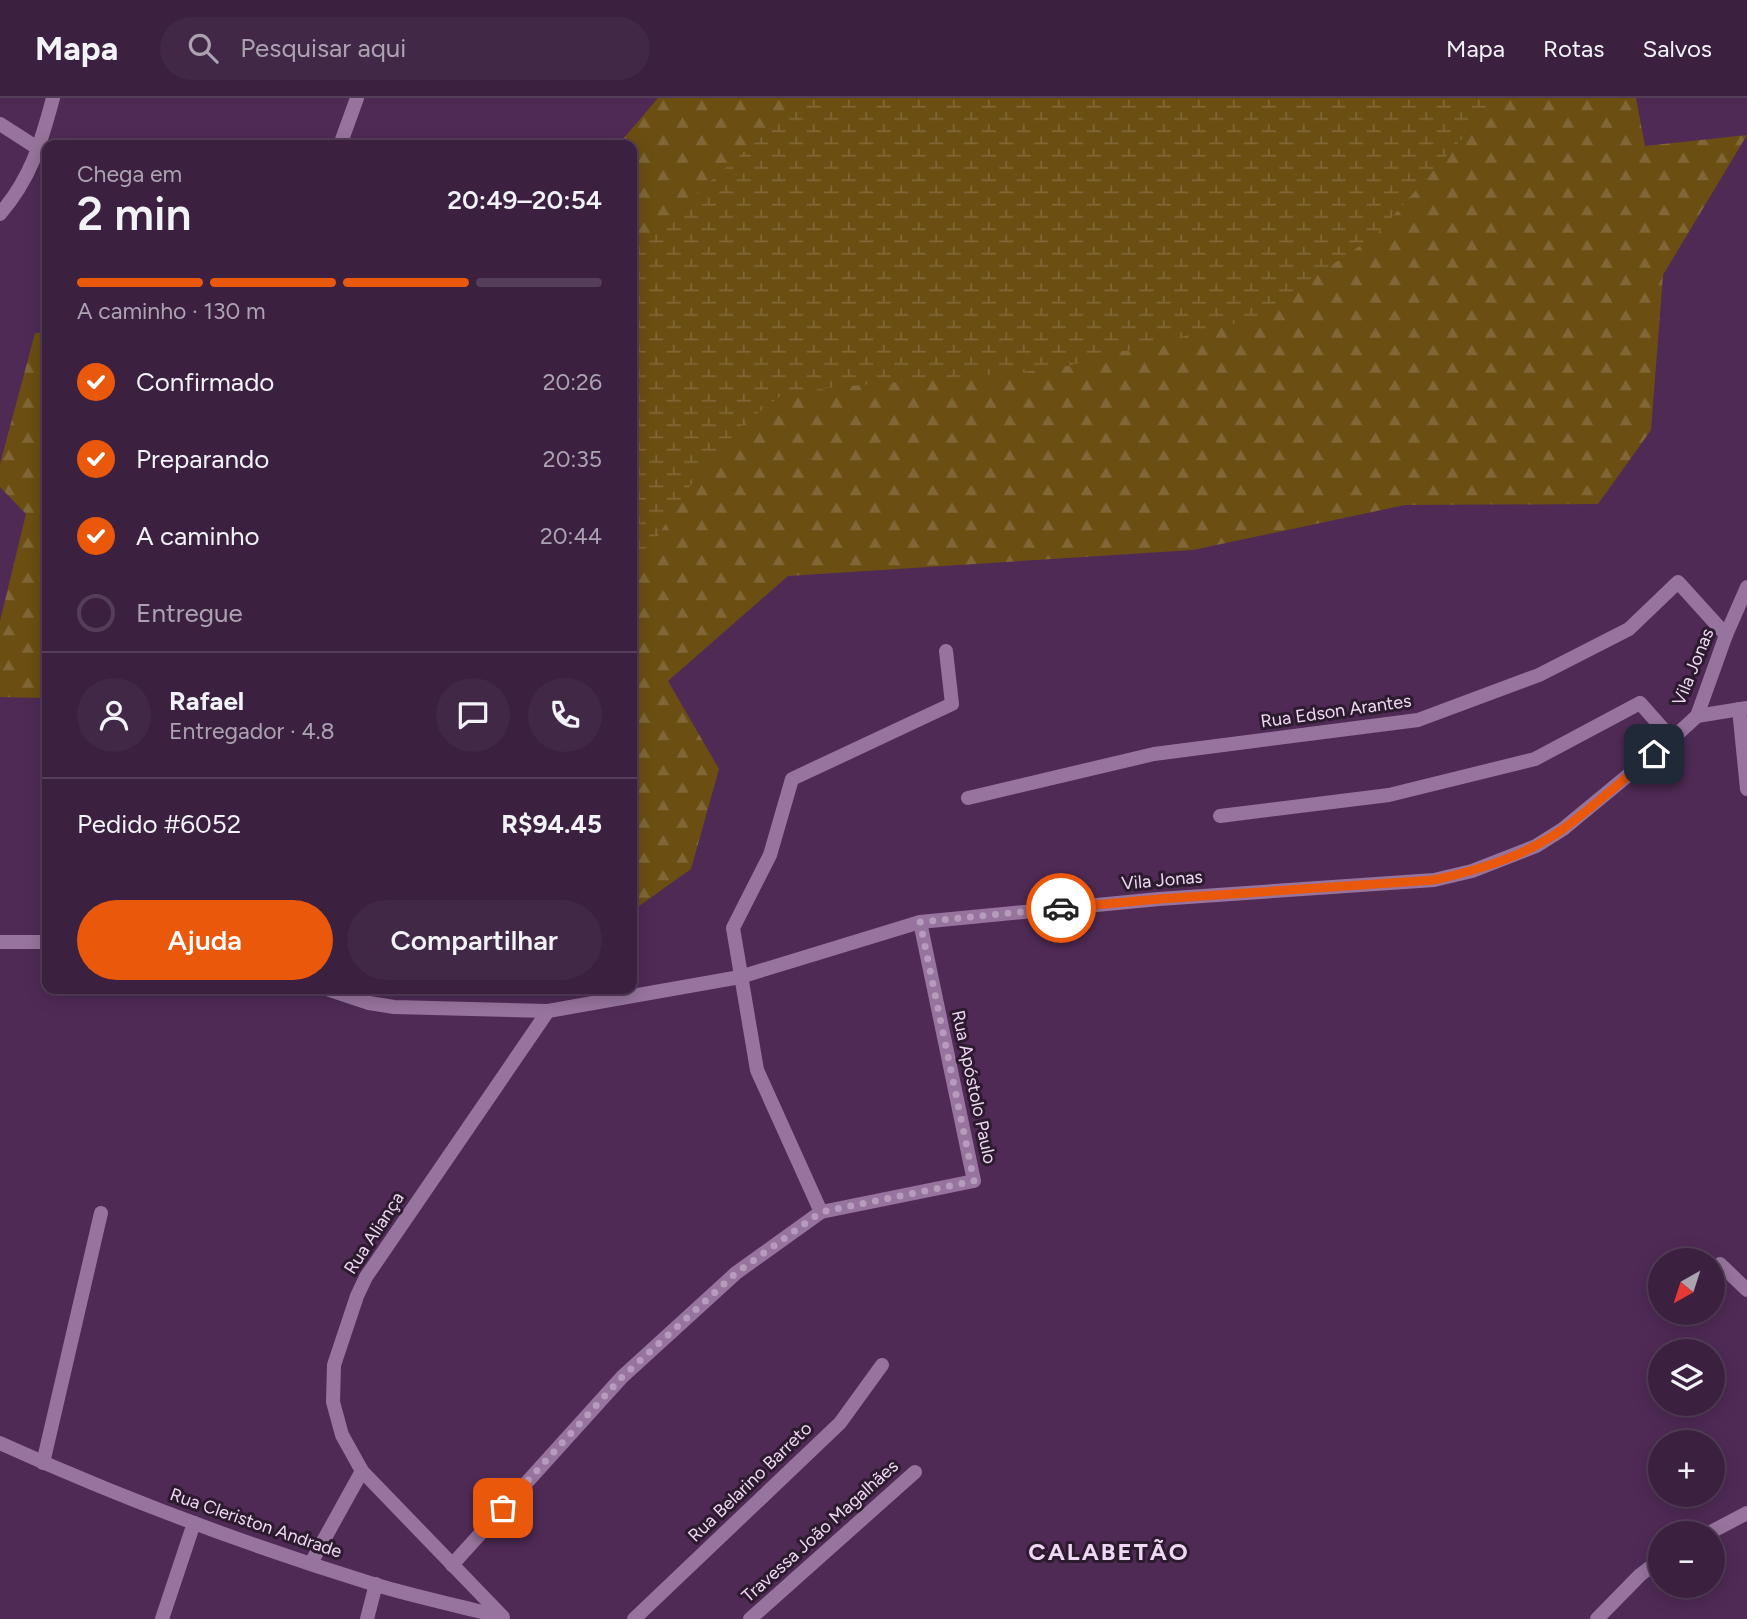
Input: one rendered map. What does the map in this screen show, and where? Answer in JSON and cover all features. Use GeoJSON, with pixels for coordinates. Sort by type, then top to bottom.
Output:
{"type":"FeatureCollection","features":[{"type":"Feature","properties":{"kind":"street"},"geometry":{"type":"LineString","coordinates":[[0,214],[13,199],[39,149],[53,98]]}},
{"type":"Feature","properties":{"kind":"street"},"geometry":{"type":"LineString","coordinates":[[342,140],[357,98]]}},
{"type":"Feature","properties":{"kind":"street"},"geometry":{"type":"LineString","coordinates":[[0,124],[39,149]]}},
{"type":"Feature","properties":{"kind":"street","name":"Rua Edson Arantes"},"geometry":{"type":"LineString","coordinates":[[968,798],[1154,754],[1418,720],[1539,675],[1629,629],[1678,582],[1726,635]]}},
{"type":"Feature","properties":{"kind":"street","name":"Vila Jonas"},"geometry":{"type":"LineString","coordinates":[[342,994],[369,1003],[394,1007],[548,1011],[740,977],[920,922],[1159,899],[1434,880],[1472,872],[1535,846],[1563,829],[1697,716],[1726,635],[1747,587]]}},
{"type":"Feature","properties":{"kind":"street"},"geometry":{"type":"LineString","coordinates":[[821,1212],[757,1070],[733,928],[771,855],[792,779],[952,704],[946,651]]}},
{"type":"Feature","properties":{"kind":"street"},"geometry":{"type":"LineString","coordinates":[[1220,817],[1389,795],[1535,759],[1640,703],[1672,739]]}},
{"type":"Feature","properties":{"kind":"street"},"geometry":{"type":"LineString","coordinates":[[1697,716],[1743,709],[1747,789]]}},
{"type":"Feature","properties":{"kind":"street","name":"Rua Apóstolo Paulo"},"geometry":{"type":"LineString","coordinates":[[452,1565],[622,1377],[736,1273],[821,1212],[974,1181],[920,922]]}},
{"type":"Feature","properties":{"kind":"street"},"geometry":{"type":"LineString","coordinates":[[0,942],[42,942]]}},
{"type":"Feature","properties":{"kind":"street","name":"Rua Aliança"},"geometry":{"type":"LineString","coordinates":[[505,1618],[362,1471],[342,1434],[333,1402],[334,1365],[366,1277],[548,1011]]}},
{"type":"Feature","properties":{"kind":"street"},"geometry":{"type":"LineString","coordinates":[[43,1463],[101,1213]]}},
{"type":"Feature","properties":{"kind":"street"},"geometry":{"type":"LineString","coordinates":[[1726,1270],[1747,1290]]}},
{"type":"Feature","properties":{"kind":"street","name":"Rua Belarino Barreto"},"geometry":{"type":"LineString","coordinates":[[634,1619],[840,1423],[882,1365]]}},
{"type":"Feature","properties":{"kind":"street","name":"Rua Cleriston Andrade"},"geometry":{"type":"LineString","coordinates":[[0,1443],[194,1523],[376,1584],[505,1618]]}},
{"type":"Feature","properties":{"kind":"street"},"geometry":{"type":"LineString","coordinates":[[311,1563],[362,1471]]}},
{"type":"Feature","properties":{"kind":"street","name":"Travessa João Magalhães"},"geometry":{"type":"LineString","coordinates":[[750,1619],[915,1472]]}},
{"type":"Feature","properties":{"kind":"street"},"geometry":{"type":"LineString","coordinates":[[1725,1525],[1747,1513]]}},
{"type":"Feature","properties":{"kind":"street"},"geometry":{"type":"LineString","coordinates":[[162,1619],[194,1523]]}},
{"type":"Feature","properties":{"kind":"street"},"geometry":{"type":"LineString","coordinates":[[1597,1619],[1648,1569]]}},
{"type":"Feature","properties":{"kind":"street"},"geometry":{"type":"LineString","coordinates":[[367,1619],[376,1584]]}},
{"type":"Feature","properties":{"kind":"green space"},"geometry":{"type":"Polygon","coordinates":[[[658,98],[1636,98],[1645,146],[1747,135],[1663,275],[1651,430],[1598,504],[1405,505],[1193,550],[788,576],[668,681],[719,769],[691,869],[637,907],[637,140],[622,140],[658,98]]]}},
{"type":"Feature","properties":{"kind":"green space"},"geometry":{"type":"Polygon","coordinates":[[[806,98],[1495,98],[1491,106],[1376,235],[1252,319],[1055,369],[826,388],[779,397],[743,424],[690,486],[637,568],[637,244],[806,98]]]}},
{"type":"Feature","properties":{"kind":"green space"},"geometry":{"type":"Polygon","coordinates":[[[42,332],[42,698],[0,697],[0,621],[26,514],[0,487],[0,464],[35,333],[42,332]]]}},
{"type":"Feature","properties":{"kind":"way so far"},"geometry":{"type":"LineString","coordinates":[[503,1508],[622,1377],[736,1273],[821,1212],[974,1181],[920,922],[1061,908]]}},
{"type":"Feature","properties":{"kind":"district","name":"CALABETÃO"},"geometry":{"type":"Point","coordinates":[1109,1551]}},
{"type":"Feature","properties":{"kind":"route"},"geometry":{"type":"LineString","coordinates":[[1061,908],[1434,880],[1472,872],[1535,846],[1563,829],[1654,754]]}}]}
